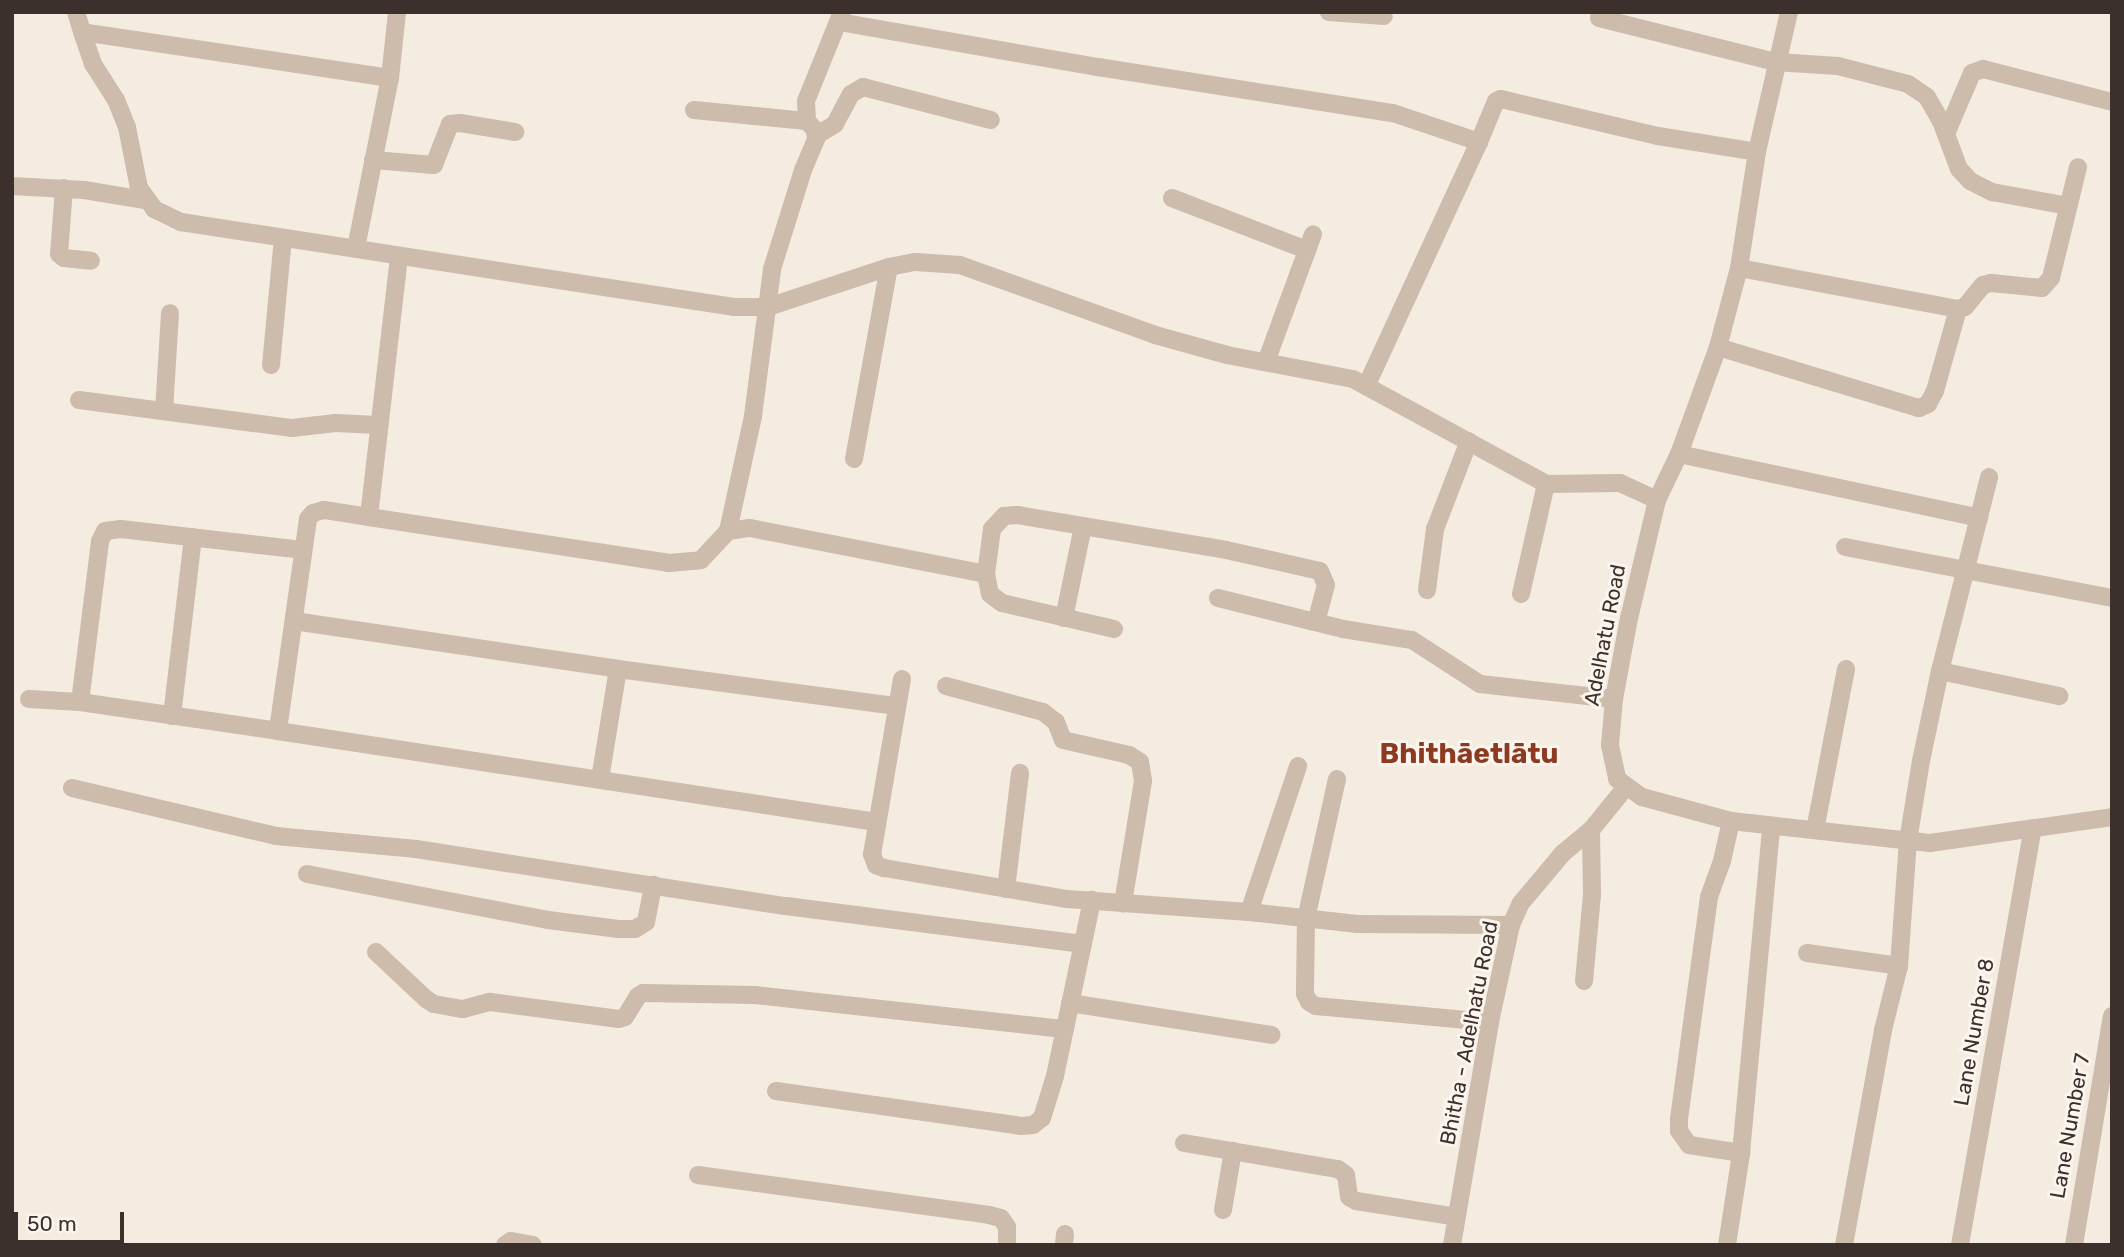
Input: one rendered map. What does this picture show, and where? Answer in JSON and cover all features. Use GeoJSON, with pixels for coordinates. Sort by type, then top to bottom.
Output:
{"type":"FeatureCollection","features":[{"type":"Feature","properties":{"kind":"street"},"geometry":{"type":"LineString","coordinates":[[76,12],[93,64],[116,100],[127,127],[139,188],[154,209],[181,222],[734,307],[768,307],[889,267],[915,262],[960,265],[1155,335],[1266,362],[1338,374],[1366,386],[1546,484],[1620,483],[1657,500]]}},
{"type":"Feature","properties":{"kind":"street"},"geometry":{"type":"LineString","coordinates":[[356,248],[390,78],[397,12]]}},
{"type":"Feature","properties":{"kind":"street"},"geometry":{"type":"LineString","coordinates":[[1329,12],[1384,16]]}},
{"type":"Feature","properties":{"kind":"street","name":"Adelhatu Road"},"geometry":{"type":"LineString","coordinates":[[1626,788],[1617,779],[1611,756],[1614,699],[1629,618],[1657,500],[1679,454],[1718,347],[1739,268],[1757,152],[1789,12]]}},
{"type":"Feature","properties":{"kind":"street"},"geometry":{"type":"LineString","coordinates":[[278,731],[302,550],[308,519],[313,513],[324,510],[669,564],[701,559],[728,531],[753,416],[776,249],[812,128],[808,93],[841,17],[1098,67],[1393,113],[1479,142]]}},
{"type":"Feature","properties":{"kind":"street"},"geometry":{"type":"LineString","coordinates":[[1599,18],[1776,62],[1838,66],[1908,85],[1927,97],[1946,134],[1959,169],[1983,189],[2068,206]]}},
{"type":"Feature","properties":{"kind":"street"},"geometry":{"type":"LineString","coordinates":[[82,32],[390,78]]}},
{"type":"Feature","properties":{"kind":"street"},"geometry":{"type":"LineString","coordinates":[[1946,134],[1972,73],[1983,69],[2112,102]]}},
{"type":"Feature","properties":{"kind":"street"},"geometry":{"type":"LineString","coordinates":[[694,110],[812,128],[835,124],[851,94],[863,87],[991,120]]}},
{"type":"Feature","properties":{"kind":"street"},"geometry":{"type":"LineString","coordinates":[[1366,386],[1496,101],[1501,99],[1658,136],[1757,152]]}},
{"type":"Feature","properties":{"kind":"street"},"geometry":{"type":"LineString","coordinates":[[373,160],[434,165],[450,124],[460,123],[515,132]]}},
{"type":"Feature","properties":{"kind":"street"},"geometry":{"type":"LineString","coordinates":[[1739,268],[1958,309],[1965,307],[1979,289],[1991,283],[2035,289],[2046,286],[2078,167]]}},
{"type":"Feature","properties":{"kind":"street"},"geometry":{"type":"LineString","coordinates":[[12,186],[64,188],[145,200]]}},
{"type":"Feature","properties":{"kind":"street"},"geometry":{"type":"LineString","coordinates":[[64,188],[59,254],[64,258],[91,261]]}},
{"type":"Feature","properties":{"kind":"street"},"geometry":{"type":"LineString","coordinates":[[1172,198],[1310,242],[1266,362]]}},
{"type":"Feature","properties":{"kind":"street"},"geometry":{"type":"LineString","coordinates":[[271,365],[283,239]]}},
{"type":"Feature","properties":{"kind":"street"},"geometry":{"type":"LineString","coordinates":[[369,517],[377,425],[399,257]]}},
{"type":"Feature","properties":{"kind":"street"},"geometry":{"type":"LineString","coordinates":[[854,459],[889,267]]}},
{"type":"Feature","properties":{"kind":"street"},"geometry":{"type":"LineString","coordinates":[[1718,347],[1919,408],[1928,404],[1935,391],[1958,309]]}},
{"type":"Feature","properties":{"kind":"street"},"geometry":{"type":"LineString","coordinates":[[164,411],[170,313]]}},
{"type":"Feature","properties":{"kind":"street"},"geometry":{"type":"LineString","coordinates":[[79,400],[299,428],[336,423],[377,425]]}},
{"type":"Feature","properties":{"kind":"street"},"geometry":{"type":"LineString","coordinates":[[1427,590],[1438,518],[1469,441]]}},
{"type":"Feature","properties":{"kind":"street"},"geometry":{"type":"LineString","coordinates":[[1679,454],[1979,518]]}},
{"type":"Feature","properties":{"kind":"street"},"geometry":{"type":"LineString","coordinates":[[1844,1245],[1883,1030],[1899,966],[1908,841],[1940,671],[1989,477]]}},
{"type":"Feature","properties":{"kind":"street"},"geometry":{"type":"LineString","coordinates":[[1521,594],[1546,484]]}},
{"type":"Feature","properties":{"kind":"street"},"geometry":{"type":"LineString","coordinates":[[1114,629],[995,600],[986,574],[992,529],[1004,516],[1017,515],[1226,550],[1320,571],[1326,585],[1317,622]]}},
{"type":"Feature","properties":{"kind":"street"},"geometry":{"type":"LineString","coordinates":[[1064,618],[1083,526]]}},
{"type":"Feature","properties":{"kind":"street"},"geometry":{"type":"LineString","coordinates":[[728,531],[750,528],[986,574]]}},
{"type":"Feature","properties":{"kind":"street"},"geometry":{"type":"LineString","coordinates":[[80,702],[100,541],[105,531],[121,529],[302,550]]}},
{"type":"Feature","properties":{"kind":"street"},"geometry":{"type":"LineString","coordinates":[[172,716],[193,537]]}},
{"type":"Feature","properties":{"kind":"street"},"geometry":{"type":"LineString","coordinates":[[1845,547],[2112,598]]}},
{"type":"Feature","properties":{"kind":"street"},"geometry":{"type":"LineString","coordinates":[[1219,598],[1317,622],[1412,640],[1480,684],[1614,699]]}},
{"type":"Feature","properties":{"kind":"street"},"geometry":{"type":"LineString","coordinates":[[294,621],[618,669],[897,706]]}},
{"type":"Feature","properties":{"kind":"street"},"geometry":{"type":"LineString","coordinates":[[600,779],[618,669]]}},
{"type":"Feature","properties":{"kind":"street"},"geometry":{"type":"LineString","coordinates":[[1815,830],[1846,669]]}},
{"type":"Feature","properties":{"kind":"street"},"geometry":{"type":"LineString","coordinates":[[1940,671],[2059,696]]}},
{"type":"Feature","properties":{"kind":"street"},"geometry":{"type":"LineString","coordinates":[[902,679],[876,822],[872,854],[876,865],[1006,888],[1123,903],[1249,912],[1357,924],[1511,925]]}},
{"type":"Feature","properties":{"kind":"street"},"geometry":{"type":"LineString","coordinates":[[946,686],[1042,712],[1056,722],[1063,740],[1129,755],[1140,762],[1143,781],[1123,903]]}},
{"type":"Feature","properties":{"kind":"street"},"geometry":{"type":"LineString","coordinates":[[29,699],[80,702],[876,822]]}},
{"type":"Feature","properties":{"kind":"street"},"geometry":{"type":"LineString","coordinates":[[1249,912],[1298,766]]}},
{"type":"Feature","properties":{"kind":"street"},"geometry":{"type":"LineString","coordinates":[[1006,888],[1020,773]]}},
{"type":"Feature","properties":{"kind":"street"},"geometry":{"type":"LineString","coordinates":[[1337,779],[1306,919],[1305,994],[1309,1002],[1316,1006],[1490,1022]]}},
{"type":"Feature","properties":{"kind":"street"},"geometry":{"type":"LineString","coordinates":[[72,788],[276,836],[416,849],[786,906],[1083,944]]}},
{"type":"Feature","properties":{"kind":"street"},"geometry":{"type":"LineString","coordinates":[[1626,788],[1642,797],[1731,821],[1930,844],[2112,817]]}},
{"type":"Feature","properties":{"kind":"street","name":"Bhitha - Adelhatu Road"},"geometry":{"type":"LineString","coordinates":[[1452,1245],[1490,1022],[1511,925],[1521,903],[1562,854],[1591,830],[1626,788]]}},
{"type":"Feature","properties":{"kind":"street"},"geometry":{"type":"LineString","coordinates":[[1731,821],[1722,861],[1709,897],[1679,1131],[1689,1145],[1741,1153]]}},
{"type":"Feature","properties":{"kind":"street"},"geometry":{"type":"LineString","coordinates":[[1727,1245],[1741,1153],[1771,827]]}},
{"type":"Feature","properties":{"kind":"street","name":"Lane Number 8"},"geometry":{"type":"LineString","coordinates":[[1960,1245],[2033,828]]}},
{"type":"Feature","properties":{"kind":"street"},"geometry":{"type":"LineString","coordinates":[[1584,981],[1592,895],[1591,830]]}},
{"type":"Feature","properties":{"kind":"street"},"geometry":{"type":"LineString","coordinates":[[307,874],[548,920],[618,929],[635,929],[646,922],[653,885]]}},
{"type":"Feature","properties":{"kind":"street"},"geometry":{"type":"LineString","coordinates":[[776,1091],[1021,1126],[1033,1125],[1042,1118],[1065,1029],[1092,900]]}},
{"type":"Feature","properties":{"kind":"street"},"geometry":{"type":"LineString","coordinates":[[376,952],[426,999],[454,1008],[490,1002],[619,1019],[625,1017],[638,996],[643,993],[755,995],[1065,1029]]}},
{"type":"Feature","properties":{"kind":"street"},"geometry":{"type":"LineString","coordinates":[[1807,953],[1899,966]]}},
{"type":"Feature","properties":{"kind":"street"},"geometry":{"type":"LineString","coordinates":[[1070,1003],[1271,1035]]}},
{"type":"Feature","properties":{"kind":"street","name":"Lane Number 7"},"geometry":{"type":"LineString","coordinates":[[2074,1245],[2112,1016]]}},
{"type":"Feature","properties":{"kind":"street"},"geometry":{"type":"LineString","coordinates":[[1184,1143],[1343,1171],[1346,1175],[1346,1192],[1356,1201],[1457,1217]]}},
{"type":"Feature","properties":{"kind":"street"},"geometry":{"type":"LineString","coordinates":[[1223,1210],[1233,1151]]}},
{"type":"Feature","properties":{"kind":"street"},"geometry":{"type":"LineString","coordinates":[[698,1175],[989,1215],[1001,1218],[1007,1227],[1007,1245]]}},
{"type":"Feature","properties":{"kind":"street"},"geometry":{"type":"LineString","coordinates":[[505,1245],[511,1241],[533,1245]]}},
{"type":"Feature","properties":{"kind":"district","name":"Bhithāetlātu"},"geometry":{"type":"Point","coordinates":[1469,754]}}]}
